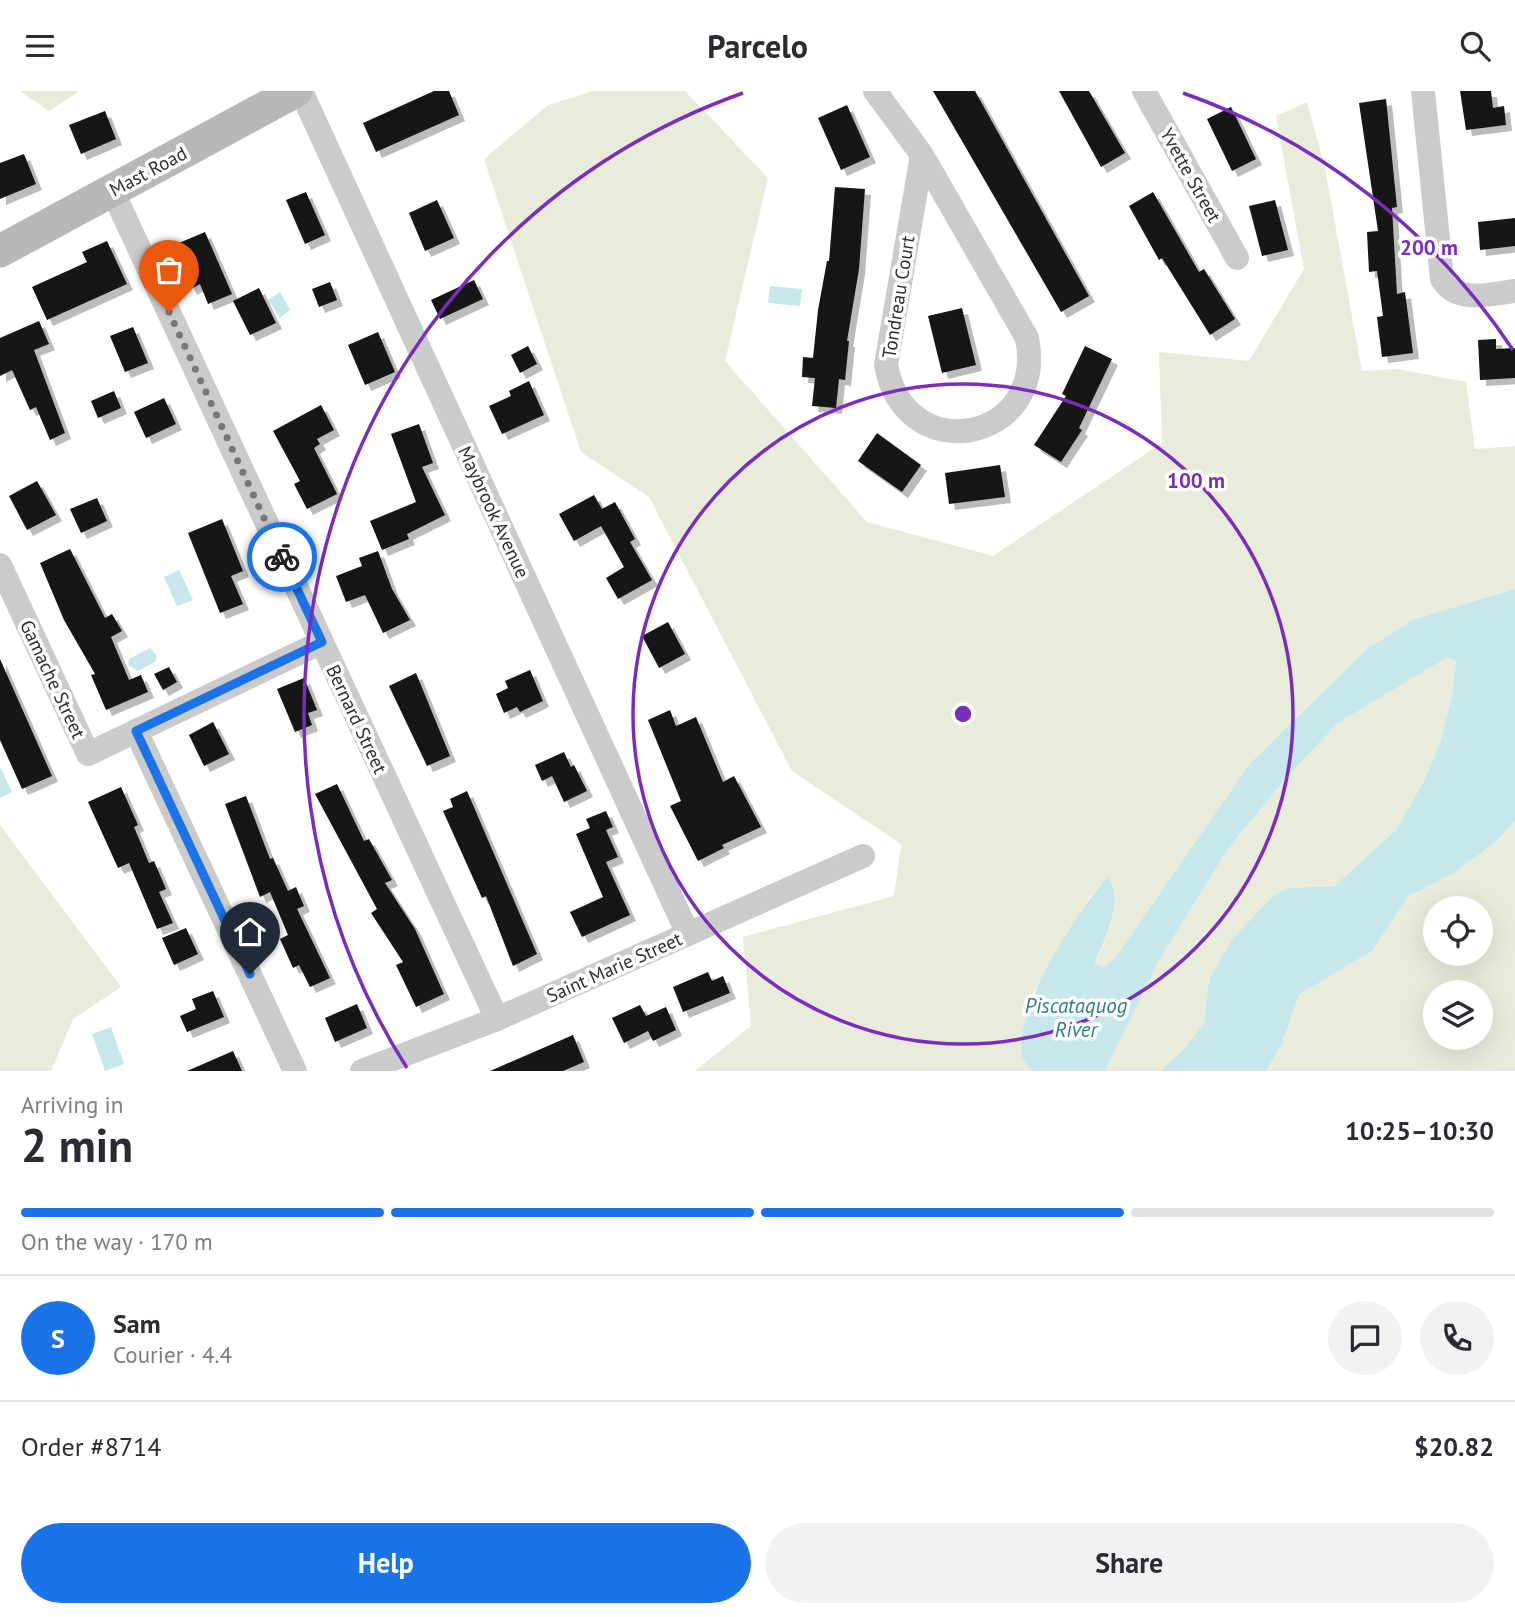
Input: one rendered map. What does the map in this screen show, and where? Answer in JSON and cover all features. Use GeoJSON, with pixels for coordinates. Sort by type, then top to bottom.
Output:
{"type":"FeatureCollection","features":[{"type":"Feature","properties":{"kind":"main road","name":"Mast Road"},"geometry":{"type":"LineString","coordinates":[[0,251],[298,91]]}},
{"type":"Feature","properties":{"kind":"street","name":"Maybrook Avenue"},"geometry":{"type":"LineString","coordinates":[[298,91],[688,934]]}},
{"type":"Feature","properties":{"kind":"street","name":"Tondreau Court"},"geometry":{"type":"LineString","coordinates":[[875,91],[922,155],[1021,324],[1030,353],[1027,383],[1009,411],[981,428],[965,431],[933,427],[906,409],[892,388],[886,365],[922,155]]}},
{"type":"Feature","properties":{"kind":"street","name":"Yvette Street"},"geometry":{"type":"LineString","coordinates":[[1144,91],[1237,258]]}},
{"type":"Feature","properties":{"kind":"street"},"geometry":{"type":"LineString","coordinates":[[1423,91],[1442,279],[1454,291],[1469,295],[1515,291]]}},
{"type":"Feature","properties":{"kind":"street","name":"Bernard Street"},"geometry":{"type":"LineString","coordinates":[[112,190],[497,1019]]}},
{"type":"Feature","properties":{"kind":"street","name":"Gamache Street"},"geometry":{"type":"LineString","coordinates":[[0,565],[88,754],[136,731]]}},
{"type":"Feature","properties":{"kind":"street"},"geometry":{"type":"LineString","coordinates":[[295,1071],[136,731],[322,642]]}},
{"type":"Feature","properties":{"kind":"street","name":"Saint Marie Street"},"geometry":{"type":"LineString","coordinates":[[362,1071],[497,1019],[863,856]]}},
{"type":"Feature","properties":{"kind":"green space"},"geometry":{"type":"Polygon","coordinates":[[[20,91],[80,91],[49,111],[20,91]]]}},
{"type":"Feature","properties":{"kind":"green space"},"geometry":{"type":"Polygon","coordinates":[[[593,91],[685,91],[768,178],[725,361],[867,522],[993,556],[1162,443],[1159,352],[1249,361],[1304,269],[1276,116],[1307,102],[1325,168],[1362,371],[1397,369],[1466,382],[1475,449],[1515,446],[1515,589],[1414,619],[1368,648],[1250,763],[1115,958],[1102,969],[1095,965],[1112,920],[1115,897],[1106,878],[1090,897],[1029,1000],[1024,1060],[1033,1071],[695,1071],[751,1026],[743,937],[894,896],[901,844],[792,771],[649,497],[581,452],[484,159],[548,105],[593,91]]]}},
{"type":"Feature","properties":{"kind":"green space"},"geometry":{"type":"Polygon","coordinates":[[[1448,657],[1456,660],[1452,695],[1440,743],[1425,779],[1396,830],[1334,886],[1289,888],[1273,896],[1232,939],[1209,979],[1204,1023],[1184,1049],[1160,1071],[1105,1071],[1160,959],[1228,849],[1286,778],[1338,723],[1448,657]]]}},
{"type":"Feature","properties":{"kind":"green space"},"geometry":{"type":"Polygon","coordinates":[[[1515,821],[1515,1071],[1266,1071],[1282,1044],[1299,995],[1372,951],[1408,897],[1456,872],[1498,840],[1515,821]]]}},
{"type":"Feature","properties":{"kind":"green space"},"geometry":{"type":"Polygon","coordinates":[[[0,825],[121,987],[73,1019],[51,1071],[0,1071],[0,825]]]}},
{"type":"Feature","properties":{"kind":"water"},"geometry":{"type":"Polygon","coordinates":[[[770,286],[802,289],[800,306],[768,303],[770,286]]]}},
{"type":"Feature","properties":{"kind":"water"},"geometry":{"type":"Polygon","coordinates":[[[280,292],[290,310],[280,318],[268,300],[280,292]]]}},
{"type":"Feature","properties":{"kind":"water"},"geometry":{"type":"Polygon","coordinates":[[[179,570],[193,600],[177,606],[164,577],[179,570]]]}},
{"type":"Feature","properties":{"kind":"water","name":"Piscataquog River"},"geometry":{"type":"Polygon","coordinates":[[[1515,589],[1515,821],[1498,840],[1456,872],[1408,897],[1372,951],[1299,995],[1282,1044],[1266,1071],[1160,1071],[1184,1049],[1204,1023],[1209,979],[1232,939],[1273,896],[1288,888],[1334,886],[1396,830],[1425,779],[1440,743],[1452,695],[1456,661],[1448,657],[1338,723],[1286,778],[1228,849],[1160,959],[1105,1071],[1033,1071],[1023,1059],[1021,1040],[1026,1017],[1036,991],[1064,937],[1107,877],[1113,886],[1115,897],[1112,920],[1095,964],[1102,968],[1115,958],[1250,763],[1368,648],[1414,619],[1515,589]]]}},
{"type":"Feature","properties":{"kind":"water"},"geometry":{"type":"Polygon","coordinates":[[[150,648],[157,656],[155,662],[138,671],[128,665],[129,659],[150,648]]]}},
{"type":"Feature","properties":{"kind":"water"},"geometry":{"type":"Polygon","coordinates":[[[0,767],[12,792],[0,798],[0,767]]]}},
{"type":"Feature","properties":{"kind":"water"},"geometry":{"type":"Polygon","coordinates":[[[111,1027],[124,1064],[105,1071],[92,1034],[111,1027]]]}},
{"type":"Feature","properties":{"kind":"building"},"geometry":{"type":"Polygon","coordinates":[[[434,91],[449,91],[459,115],[376,152],[363,123],[434,91]]]}},
{"type":"Feature","properties":{"kind":"building"},"geometry":{"type":"Polygon","coordinates":[[[933,91],[975,91],[1089,296],[1061,312],[933,91]]]}},
{"type":"Feature","properties":{"kind":"building"},"geometry":{"type":"Polygon","coordinates":[[[1059,91],[1089,91],[1125,153],[1101,167],[1059,91]]]}},
{"type":"Feature","properties":{"kind":"building"},"geometry":{"type":"Polygon","coordinates":[[[1460,91],[1491,91],[1493,108],[1504,106],[1506,125],[1466,130],[1460,91]]]}},
{"type":"Feature","properties":{"kind":"building"},"geometry":{"type":"Polygon","coordinates":[[[1386,99],[1397,207],[1392,208],[1397,294],[1405,292],[1413,353],[1382,357],[1377,317],[1383,316],[1377,271],[1369,272],[1367,232],[1378,231],[1359,103],[1386,99]]]}},
{"type":"Feature","properties":{"kind":"building"},"geometry":{"type":"Polygon","coordinates":[[[847,105],[870,157],[841,170],[818,118],[847,105]]]}},
{"type":"Feature","properties":{"kind":"building"},"geometry":{"type":"Polygon","coordinates":[[[1231,107],[1256,159],[1232,171],[1207,119],[1231,107]]]}},
{"type":"Feature","properties":{"kind":"building"},"geometry":{"type":"Polygon","coordinates":[[[105,111],[116,139],[81,154],[69,125],[105,111]]]}},
{"type":"Feature","properties":{"kind":"building"},"geometry":{"type":"Polygon","coordinates":[[[24,154],[36,184],[0,199],[0,163],[24,154]]]}},
{"type":"Feature","properties":{"kind":"building"},"geometry":{"type":"Polygon","coordinates":[[[835,187],[865,189],[859,269],[847,341],[845,380],[839,379],[836,408],[812,406],[815,378],[802,377],[803,357],[813,358],[818,310],[829,261],[835,187]]]}},
{"type":"Feature","properties":{"kind":"building"},"geometry":{"type":"Polygon","coordinates":[[[306,192],[325,235],[305,244],[286,200],[306,192]]]}},
{"type":"Feature","properties":{"kind":"building"},"geometry":{"type":"Polygon","coordinates":[[[1153,192],[1199,272],[1204,269],[1235,319],[1210,335],[1162,258],[1159,260],[1129,206],[1153,192]]]}},
{"type":"Feature","properties":{"kind":"building"},"geometry":{"type":"Polygon","coordinates":[[[437,200],[454,238],[425,251],[409,213],[437,200]]]}},
{"type":"Feature","properties":{"kind":"building"},"geometry":{"type":"Polygon","coordinates":[[[1275,200],[1288,250],[1262,256],[1249,206],[1275,200]]]}},
{"type":"Feature","properties":{"kind":"building"},"geometry":{"type":"Polygon","coordinates":[[[1515,218],[1515,246],[1480,250],[1478,222],[1515,218]]]}},
{"type":"Feature","properties":{"kind":"building"},"geometry":{"type":"Polygon","coordinates":[[[205,232],[232,294],[208,304],[200,284],[191,289],[172,246],[205,232]]]}},
{"type":"Feature","properties":{"kind":"building"},"geometry":{"type":"Polygon","coordinates":[[[107,241],[127,284],[47,320],[32,287],[87,262],[82,252],[107,241]]]}},
{"type":"Feature","properties":{"kind":"building"},"geometry":{"type":"Polygon","coordinates":[[[474,280],[483,299],[440,319],[431,300],[474,280]]]}},
{"type":"Feature","properties":{"kind":"building"},"geometry":{"type":"Polygon","coordinates":[[[330,282],[337,300],[319,307],[312,289],[330,282]]]}},
{"type":"Feature","properties":{"kind":"building"},"geometry":{"type":"Polygon","coordinates":[[[259,288],[276,323],[250,335],[233,301],[259,288]]]}},
{"type":"Feature","properties":{"kind":"building"},"geometry":{"type":"Polygon","coordinates":[[[962,308],[976,365],[942,373],[928,316],[962,308]]]}},
{"type":"Feature","properties":{"kind":"building"},"geometry":{"type":"Polygon","coordinates":[[[39,321],[49,344],[34,350],[65,433],[50,440],[36,407],[30,410],[12,370],[0,376],[0,338],[39,321]]]}},
{"type":"Feature","properties":{"kind":"building"},"geometry":{"type":"Polygon","coordinates":[[[133,327],[148,363],[125,372],[110,336],[133,327]]]}},
{"type":"Feature","properties":{"kind":"building"},"geometry":{"type":"Polygon","coordinates":[[[378,332],[395,372],[365,385],[348,345],[378,332]]]}},
{"type":"Feature","properties":{"kind":"building"},"geometry":{"type":"Polygon","coordinates":[[[1496,339],[1496,349],[1515,348],[1515,378],[1480,380],[1478,340],[1496,339]]]}},
{"type":"Feature","properties":{"kind":"building"},"geometry":{"type":"Polygon","coordinates":[[[528,346],[537,364],[520,373],[511,355],[528,346]]]}},
{"type":"Feature","properties":{"kind":"building"},"geometry":{"type":"Polygon","coordinates":[[[1085,346],[1112,359],[1079,428],[1082,430],[1061,462],[1034,445],[1066,396],[1062,394],[1085,346]]]}},
{"type":"Feature","properties":{"kind":"building"},"geometry":{"type":"Polygon","coordinates":[[[529,381],[544,415],[502,434],[489,406],[511,396],[509,391],[529,381]]]}},
{"type":"Feature","properties":{"kind":"building"},"geometry":{"type":"Polygon","coordinates":[[[114,391],[121,408],[98,418],[91,401],[114,391]]]}},
{"type":"Feature","properties":{"kind":"building"},"geometry":{"type":"Polygon","coordinates":[[[164,398],[176,424],[146,438],[134,412],[164,398]]]}},
{"type":"Feature","properties":{"kind":"building"},"geometry":{"type":"Polygon","coordinates":[[[321,405],[334,430],[317,439],[320,444],[314,448],[337,494],[307,509],[294,484],[300,481],[273,431],[321,405]]]}},
{"type":"Feature","properties":{"kind":"building"},"geometry":{"type":"Polygon","coordinates":[[[419,424],[433,463],[422,467],[445,515],[407,534],[409,539],[382,550],[370,521],[416,502],[391,434],[419,424]]]}},
{"type":"Feature","properties":{"kind":"building"},"geometry":{"type":"Polygon","coordinates":[[[877,433],[921,465],[902,492],[858,461],[877,433]]]}},
{"type":"Feature","properties":{"kind":"building"},"geometry":{"type":"Polygon","coordinates":[[[1000,465],[1005,497],[949,504],[945,473],[1000,465]]]}},
{"type":"Feature","properties":{"kind":"building"},"geometry":{"type":"Polygon","coordinates":[[[37,481],[56,515],[27,530],[9,496],[37,481]]]}},
{"type":"Feature","properties":{"kind":"building"},"geometry":{"type":"Polygon","coordinates":[[[594,495],[602,509],[615,502],[635,539],[630,542],[652,580],[618,599],[606,578],[624,567],[601,526],[574,541],[559,514],[594,495]]]}},
{"type":"Feature","properties":{"kind":"building"},"geometry":{"type":"Polygon","coordinates":[[[97,498],[107,521],[81,533],[70,509],[97,498]]]}},
{"type":"Feature","properties":{"kind":"building"},"geometry":{"type":"Polygon","coordinates":[[[222,519],[243,571],[231,576],[243,604],[220,613],[188,533],[222,519]]]}},
{"type":"Feature","properties":{"kind":"building"},"geometry":{"type":"Polygon","coordinates":[[[70,549],[105,618],[112,614],[122,631],[111,637],[129,680],[141,675],[148,692],[106,710],[91,675],[95,674],[64,620],[40,563],[70,549]]]}},
{"type":"Feature","properties":{"kind":"building"},"geometry":{"type":"Polygon","coordinates":[[[378,551],[392,589],[410,620],[383,633],[365,595],[346,602],[336,576],[362,566],[359,558],[378,551]]]}},
{"type":"Feature","properties":{"kind":"building"},"geometry":{"type":"Polygon","coordinates":[[[668,622],[685,654],[659,668],[642,636],[668,622]]]}},
{"type":"Feature","properties":{"kind":"building"},"geometry":{"type":"Polygon","coordinates":[[[0,659],[52,776],[22,789],[0,740],[0,659]]]}},
{"type":"Feature","properties":{"kind":"building"},"geometry":{"type":"Polygon","coordinates":[[[169,667],[177,682],[163,690],[154,674],[169,667]]]}},
{"type":"Feature","properties":{"kind":"building"},"geometry":{"type":"Polygon","coordinates":[[[530,670],[543,701],[520,712],[517,707],[504,713],[496,694],[508,688],[505,681],[530,670]]]}},
{"type":"Feature","properties":{"kind":"building"},"geometry":{"type":"Polygon","coordinates":[[[416,673],[450,756],[427,766],[389,686],[416,673]]]}},
{"type":"Feature","properties":{"kind":"building"},"geometry":{"type":"Polygon","coordinates":[[[304,678],[317,710],[308,713],[312,725],[295,732],[277,689],[304,678]]]}},
{"type":"Feature","properties":{"kind":"building"},"geometry":{"type":"Polygon","coordinates":[[[670,710],[676,726],[696,717],[723,782],[734,776],[761,827],[722,845],[724,848],[698,861],[670,806],[681,801],[648,720],[670,710]]]}},
{"type":"Feature","properties":{"kind":"building"},"geometry":{"type":"Polygon","coordinates":[[[213,722],[229,754],[204,766],[189,735],[213,722]]]}},
{"type":"Feature","properties":{"kind":"building"},"geometry":{"type":"Polygon","coordinates":[[[564,752],[587,791],[564,802],[552,776],[542,781],[535,765],[564,752]]]}},
{"type":"Feature","properties":{"kind":"building"},"geometry":{"type":"Polygon","coordinates":[[[337,784],[364,841],[369,839],[392,880],[385,883],[415,929],[444,994],[416,1007],[396,965],[403,962],[371,913],[377,909],[315,794],[337,784]]]}},
{"type":"Feature","properties":{"kind":"building"},"geometry":{"type":"Polygon","coordinates":[[[121,787],[138,825],[134,827],[149,863],[154,861],[166,889],[159,892],[173,923],[157,929],[129,863],[118,868],[88,802],[121,787]]]}},
{"type":"Feature","properties":{"kind":"building"},"geometry":{"type":"Polygon","coordinates":[[[467,791],[537,954],[513,966],[486,896],[482,898],[443,811],[453,807],[450,799],[467,791]]]}},
{"type":"Feature","properties":{"kind":"building"},"geometry":{"type":"Polygon","coordinates":[[[246,796],[270,859],[273,858],[288,891],[296,887],[304,906],[297,909],[330,978],[310,987],[299,965],[293,968],[280,939],[288,935],[270,892],[260,897],[225,804],[246,796]]]}},
{"type":"Feature","properties":{"kind":"building"},"geometry":{"type":"Polygon","coordinates":[[[606,811],[613,827],[606,830],[618,857],[606,862],[630,915],[582,937],[570,912],[603,897],[576,834],[590,828],[586,819],[606,811]]]}},
{"type":"Feature","properties":{"kind":"building"},"geometry":{"type":"Polygon","coordinates":[[[186,928],[198,954],[174,965],[162,938],[186,928]]]}},
{"type":"Feature","properties":{"kind":"building"},"geometry":{"type":"Polygon","coordinates":[[[708,972],[712,981],[723,976],[730,993],[683,1012],[673,987],[708,972]]]}},
{"type":"Feature","properties":{"kind":"building"},"geometry":{"type":"Polygon","coordinates":[[[213,991],[224,1017],[187,1032],[180,1016],[196,1009],[192,999],[213,991]]]}},
{"type":"Feature","properties":{"kind":"building"},"geometry":{"type":"Polygon","coordinates":[[[357,1004],[367,1028],[335,1042],[325,1018],[357,1004]]]}},
{"type":"Feature","properties":{"kind":"building"},"geometry":{"type":"Polygon","coordinates":[[[640,1005],[646,1016],[666,1007],[676,1030],[653,1041],[648,1031],[624,1043],[612,1018],[640,1005]]]}},
{"type":"Feature","properties":{"kind":"building"},"geometry":{"type":"Polygon","coordinates":[[[573,1035],[584,1062],[563,1071],[490,1071],[573,1035]]]}},
{"type":"Feature","properties":{"kind":"building"},"geometry":{"type":"Polygon","coordinates":[[[233,1051],[242,1071],[187,1071],[233,1051]]]}},
{"type":"Feature","properties":{"kind":"way so far"},"geometry":{"type":"LineString","coordinates":[[169,312],[282,557]]}},
{"type":"Feature","properties":{"kind":"route"},"geometry":{"type":"LineString","coordinates":[[250,974],[136,731],[322,642],[282,557]]}}]}
